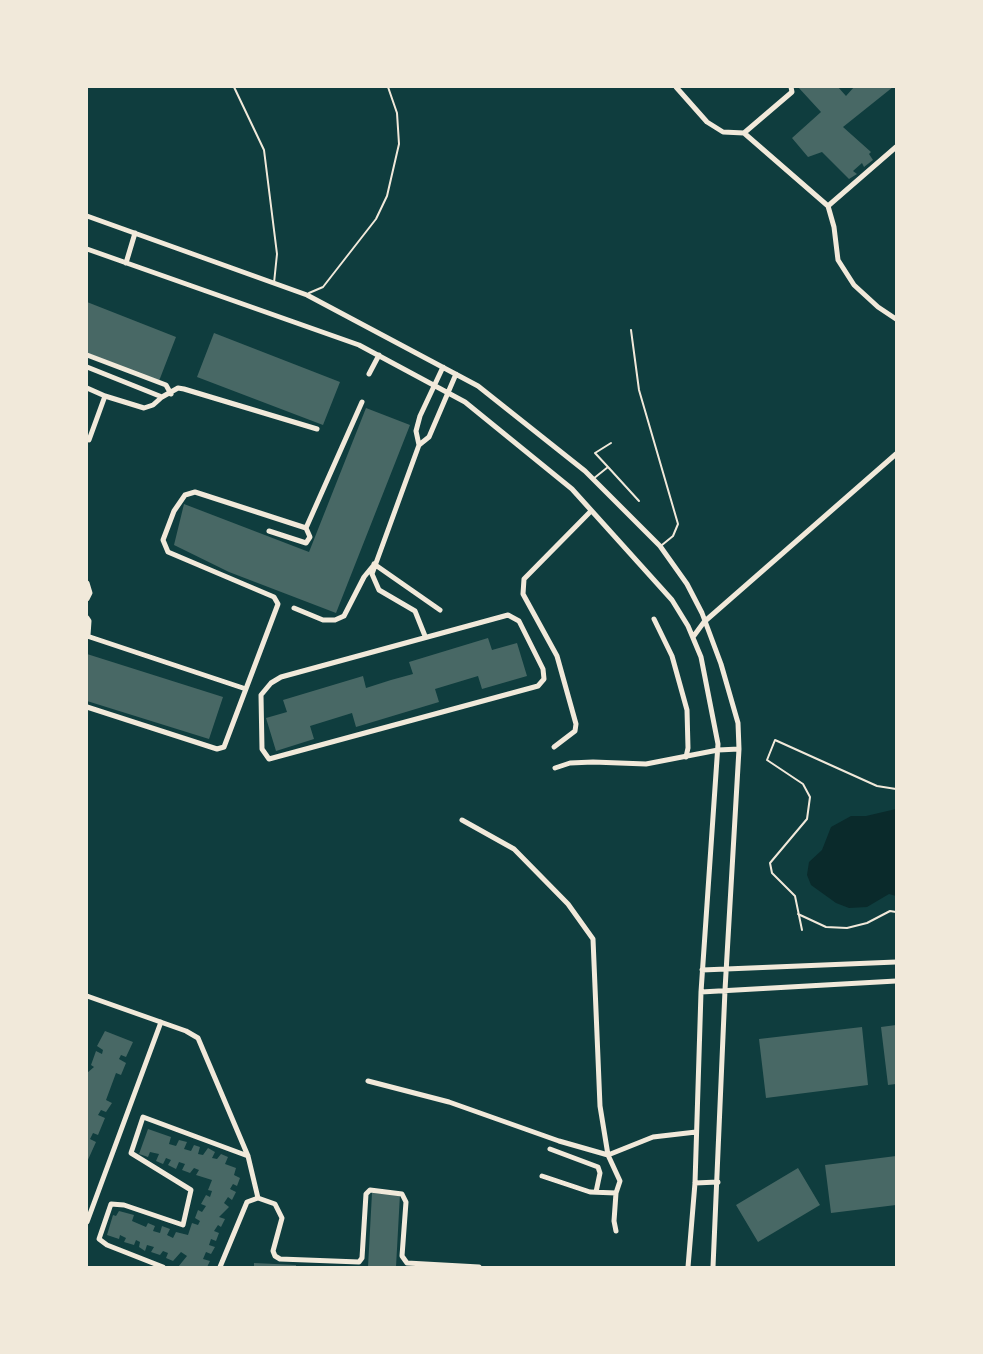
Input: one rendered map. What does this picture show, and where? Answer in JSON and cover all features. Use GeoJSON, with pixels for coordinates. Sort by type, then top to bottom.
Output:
{"type":"FeatureCollection","features":[{"type":"Feature","properties":{"kind":"street"},"geometry":{"type":"LineString","coordinates":[[676,87],[707,122],[723,132],[744,133],[828,206],[834,227],[838,260],[854,285],[878,307],[896,319]]}},
{"type":"Feature","properties":{"kind":"street"},"geometry":{"type":"LineString","coordinates":[[744,133],[792,92],[791,87]]}},
{"type":"Feature","properties":{"kind":"street"},"geometry":{"type":"LineString","coordinates":[[828,206],[896,147]]}},
{"type":"Feature","properties":{"kind":"street"},"geometry":{"type":"LineString","coordinates":[[87,216],[307,295],[478,386],[593,479],[660,546],[687,584],[702,613],[721,664],[738,723],[739,749],[726,968],[713,1267]]}},
{"type":"Feature","properties":{"kind":"street"},"geometry":{"type":"LineString","coordinates":[[126,263],[135,233]]}},
{"type":"Feature","properties":{"kind":"street"},"geometry":{"type":"LineString","coordinates":[[87,249],[359,345],[465,402],[572,489],[672,600],[693,637],[701,657],[718,750],[702,970],[695,1183],[688,1267]]}},
{"type":"Feature","properties":{"kind":"street"},"geometry":{"type":"LineString","coordinates":[[87,355],[166,385],[171,394]]}},
{"type":"Feature","properties":{"kind":"street"},"geometry":{"type":"LineString","coordinates":[[369,374],[379,356]]}},
{"type":"Feature","properties":{"kind":"street"},"geometry":{"type":"LineString","coordinates":[[87,367],[162,396]]}},
{"type":"Feature","properties":{"kind":"street"},"geometry":{"type":"LineString","coordinates":[[419,445],[416,431],[443,367]]}},
{"type":"Feature","properties":{"kind":"street"},"geometry":{"type":"LineString","coordinates":[[425,636],[415,611],[380,590],[372,574],[419,445],[429,437],[456,374]]}},
{"type":"Feature","properties":{"kind":"street"},"geometry":{"type":"LineString","coordinates":[[87,388],[144,408],[153,405],[162,396],[171,394],[178,388],[184,388],[317,429]]}},
{"type":"Feature","properties":{"kind":"street"},"geometry":{"type":"LineString","coordinates":[[89,440],[105,396]]}},
{"type":"Feature","properties":{"kind":"street"},"geometry":{"type":"LineString","coordinates":[[269,531],[306,543],[310,537],[306,528],[362,402]]}},
{"type":"Feature","properties":{"kind":"street"},"geometry":{"type":"LineString","coordinates":[[693,637],[704,622],[896,454]]}},
{"type":"Feature","properties":{"kind":"street"},"geometry":{"type":"LineString","coordinates":[[87,707],[217,749],[224,747],[278,604],[274,597],[168,552],[163,540],[174,511],[185,495],[195,492],[306,528]]}},
{"type":"Feature","properties":{"kind":"street"},"geometry":{"type":"LineString","coordinates":[[554,747],[575,731],[576,724],[557,656],[523,594],[524,579],[591,511]]}},
{"type":"Feature","properties":{"kind":"street"},"geometry":{"type":"LineString","coordinates":[[294,608],[323,620],[335,620],[344,616],[364,577],[374,564]]}},
{"type":"Feature","properties":{"kind":"street"},"geometry":{"type":"LineString","coordinates":[[374,564],[440,610]]}},
{"type":"Feature","properties":{"kind":"street"},"geometry":{"type":"LineString","coordinates":[[87,583],[90,593],[87,599]]}},
{"type":"Feature","properties":{"kind":"street"},"geometry":{"type":"LineString","coordinates":[[508,615],[519,621],[543,669],[544,679],[538,686],[269,759],[262,749],[261,694],[271,683],[281,677],[425,636],[508,615]]}},
{"type":"Feature","properties":{"kind":"street"},"geometry":{"type":"LineString","coordinates":[[87,618],[89,621],[87,635],[246,689]]}},
{"type":"Feature","properties":{"kind":"street"},"geometry":{"type":"LineString","coordinates":[[654,619],[672,656],[687,710],[688,748],[686,757]]}},
{"type":"Feature","properties":{"kind":"street"},"geometry":{"type":"LineString","coordinates":[[555,768],[570,763],[646,764],[718,750],[739,749]]}},
{"type":"Feature","properties":{"kind":"street"},"geometry":{"type":"LineString","coordinates":[[462,820],[514,849],[568,904],[593,939],[600,1106],[608,1155],[620,1181],[616,1193],[614,1221],[616,1231]]}},
{"type":"Feature","properties":{"kind":"street"},"geometry":{"type":"LineString","coordinates":[[702,970],[896,962]]}},
{"type":"Feature","properties":{"kind":"street"},"geometry":{"type":"LineString","coordinates":[[701,992],[896,981]]}},
{"type":"Feature","properties":{"kind":"street"},"geometry":{"type":"LineString","coordinates":[[87,996],[198,1038],[249,1156],[258,1198]]}},
{"type":"Feature","properties":{"kind":"street"},"geometry":{"type":"LineString","coordinates":[[87,1222],[161,1023]]}},
{"type":"Feature","properties":{"kind":"street"},"geometry":{"type":"LineString","coordinates":[[368,1081],[449,1102],[559,1141],[608,1155],[653,1137],[696,1132]]}},
{"type":"Feature","properties":{"kind":"street"},"geometry":{"type":"LineString","coordinates":[[163,1267],[107,1245],[99,1239],[111,1204],[124,1205],[183,1225],[191,1190],[131,1154],[143,1117],[249,1156]]}},
{"type":"Feature","properties":{"kind":"street"},"geometry":{"type":"LineString","coordinates":[[550,1149],[598,1167],[600,1173],[596,1192]]}},
{"type":"Feature","properties":{"kind":"street"},"geometry":{"type":"LineString","coordinates":[[542,1176],[596,1192],[616,1193]]}},
{"type":"Feature","properties":{"kind":"street"},"geometry":{"type":"LineString","coordinates":[[695,1183],[718,1182]]}},
{"type":"Feature","properties":{"kind":"street"},"geometry":{"type":"LineString","coordinates":[[220,1267],[247,1202],[258,1198],[276,1204],[280,1212],[282,1218],[273,1251],[280,1259],[359,1262],[363,1258],[366,1194],[370,1190],[402,1194],[406,1202],[402,1256],[407,1263],[478,1267]]}},
{"type":"Feature","properties":{"kind":"lane"},"geometry":{"type":"LineString","coordinates":[[234,87],[264,150],[277,254],[274,283]]}},
{"type":"Feature","properties":{"kind":"lane"},"geometry":{"type":"LineString","coordinates":[[307,295],[323,287],[376,219],[387,196],[399,144],[397,113],[388,87]]}},
{"type":"Feature","properties":{"kind":"lane"},"geometry":{"type":"LineString","coordinates":[[631,330],[639,390],[678,524],[673,536],[660,546]]}},
{"type":"Feature","properties":{"kind":"lane"},"geometry":{"type":"LineString","coordinates":[[611,443],[595,453],[639,501]]}},
{"type":"Feature","properties":{"kind":"lane"},"geometry":{"type":"LineString","coordinates":[[593,479],[608,467]]}},
{"type":"Feature","properties":{"kind":"path"},"geometry":{"type":"LineString","coordinates":[[802,930],[795,896],[772,873],[770,862],[807,819],[810,797],[803,784],[767,760],[775,740],[877,786],[896,789]]}},
{"type":"Feature","properties":{"kind":"path"},"geometry":{"type":"LineString","coordinates":[[798,914],[826,927],[847,928],[867,923],[887,912],[896,912]]}},
{"type":"Feature","properties":{"kind":"water"},"geometry":{"type":"Polygon","coordinates":[[[896,809],[896,896],[889,894],[867,907],[849,908],[836,903],[811,885],[807,875],[809,862],[822,850],[831,827],[851,816],[866,816],[896,809]]]}},
{"type":"Feature","properties":{"kind":"building"},"geometry":{"type":"Polygon","coordinates":[[[798,87],[838,87],[846,96],[854,87],[893,87],[843,127],[871,152],[869,154],[873,160],[864,167],[862,163],[853,171],[857,174],[849,179],[822,152],[808,157],[792,138],[821,112],[798,87]]]}},
{"type":"Feature","properties":{"kind":"building"},"geometry":{"type":"Polygon","coordinates":[[[87,302],[176,337],[159,381],[87,353],[87,302]]]}},
{"type":"Feature","properties":{"kind":"building"},"geometry":{"type":"Polygon","coordinates":[[[214,333],[340,382],[323,425],[197,377],[214,333]]]}},
{"type":"Feature","properties":{"kind":"building"},"geometry":{"type":"Polygon","coordinates":[[[366,408],[410,425],[336,613],[229,572],[174,545],[184,504],[309,552],[366,408]]]}},
{"type":"Feature","properties":{"kind":"building"},"geometry":{"type":"Polygon","coordinates":[[[488,638],[492,650],[517,643],[527,676],[482,689],[478,676],[435,689],[439,702],[356,727],[352,713],[310,726],[314,739],[276,751],[266,718],[287,712],[283,700],[363,676],[366,688],[413,674],[409,662],[488,638]]]}},
{"type":"Feature","properties":{"kind":"building"},"geometry":{"type":"Polygon","coordinates":[[[87,654],[223,697],[209,739],[87,701],[87,654]]]}},
{"type":"Feature","properties":{"kind":"building"},"geometry":{"type":"Polygon","coordinates":[[[896,1025],[896,1084],[888,1085],[881,1027],[896,1025]]]}},
{"type":"Feature","properties":{"kind":"building"},"geometry":{"type":"Polygon","coordinates":[[[862,1027],[868,1085],[766,1098],[759,1039],[862,1027]]]}},
{"type":"Feature","properties":{"kind":"building"},"geometry":{"type":"Polygon","coordinates":[[[105,1031],[133,1042],[126,1057],[121,1055],[119,1059],[126,1063],[121,1075],[116,1073],[106,1100],[112,1103],[106,1112],[101,1110],[98,1115],[105,1118],[98,1135],[93,1133],[90,1139],[96,1142],[87,1162],[87,1073],[94,1067],[91,1065],[96,1051],[102,1054],[103,1050],[97,1046],[105,1031]]]}},
{"type":"Feature","properties":{"kind":"building"},"geometry":{"type":"Polygon","coordinates":[[[148,1129],[171,1137],[169,1144],[176,1146],[179,1140],[187,1142],[184,1149],[191,1151],[194,1145],[200,1147],[198,1154],[203,1155],[208,1148],[215,1152],[212,1158],[217,1159],[221,1154],[228,1157],[225,1164],[236,1168],[234,1175],[240,1178],[237,1186],[233,1184],[230,1189],[236,1192],[232,1200],[228,1197],[224,1203],[229,1207],[219,1217],[225,1219],[221,1227],[218,1225],[214,1231],[219,1233],[216,1241],[211,1239],[209,1245],[215,1247],[211,1254],[206,1252],[203,1259],[210,1261],[207,1267],[178,1267],[187,1256],[181,1252],[173,1261],[166,1258],[168,1253],[163,1251],[160,1255],[151,1252],[154,1247],[147,1245],[145,1251],[139,1247],[140,1242],[136,1240],[134,1245],[124,1242],[126,1238],[120,1235],[119,1239],[107,1235],[113,1215],[116,1216],[119,1211],[134,1215],[132,1221],[146,1227],[148,1223],[155,1226],[153,1231],[160,1233],[162,1226],[170,1229],[167,1235],[173,1238],[176,1232],[188,1235],[192,1223],[198,1225],[200,1221],[195,1218],[198,1210],[202,1212],[206,1206],[201,1204],[206,1195],[210,1197],[212,1191],[208,1190],[212,1180],[196,1175],[199,1170],[194,1168],[190,1173],[182,1170],[185,1164],[179,1162],[176,1169],[168,1165],[171,1160],[166,1158],[163,1164],[156,1161],[159,1154],[150,1152],[148,1157],[139,1154],[148,1129]]]}},
{"type":"Feature","properties":{"kind":"building"},"geometry":{"type":"Polygon","coordinates":[[[896,1156],[896,1205],[831,1213],[825,1165],[896,1156]]]}},
{"type":"Feature","properties":{"kind":"building"},"geometry":{"type":"Polygon","coordinates":[[[798,1168],[820,1205],[758,1242],[736,1205],[798,1168]]]}},
{"type":"Feature","properties":{"kind":"building"},"geometry":{"type":"Polygon","coordinates":[[[372,1193],[400,1194],[396,1267],[368,1267],[372,1193]]]}},
{"type":"Feature","properties":{"kind":"building"},"geometry":{"type":"Polygon","coordinates":[[[254,1263],[296,1265],[296,1267],[254,1267],[254,1263]]]}}]}
